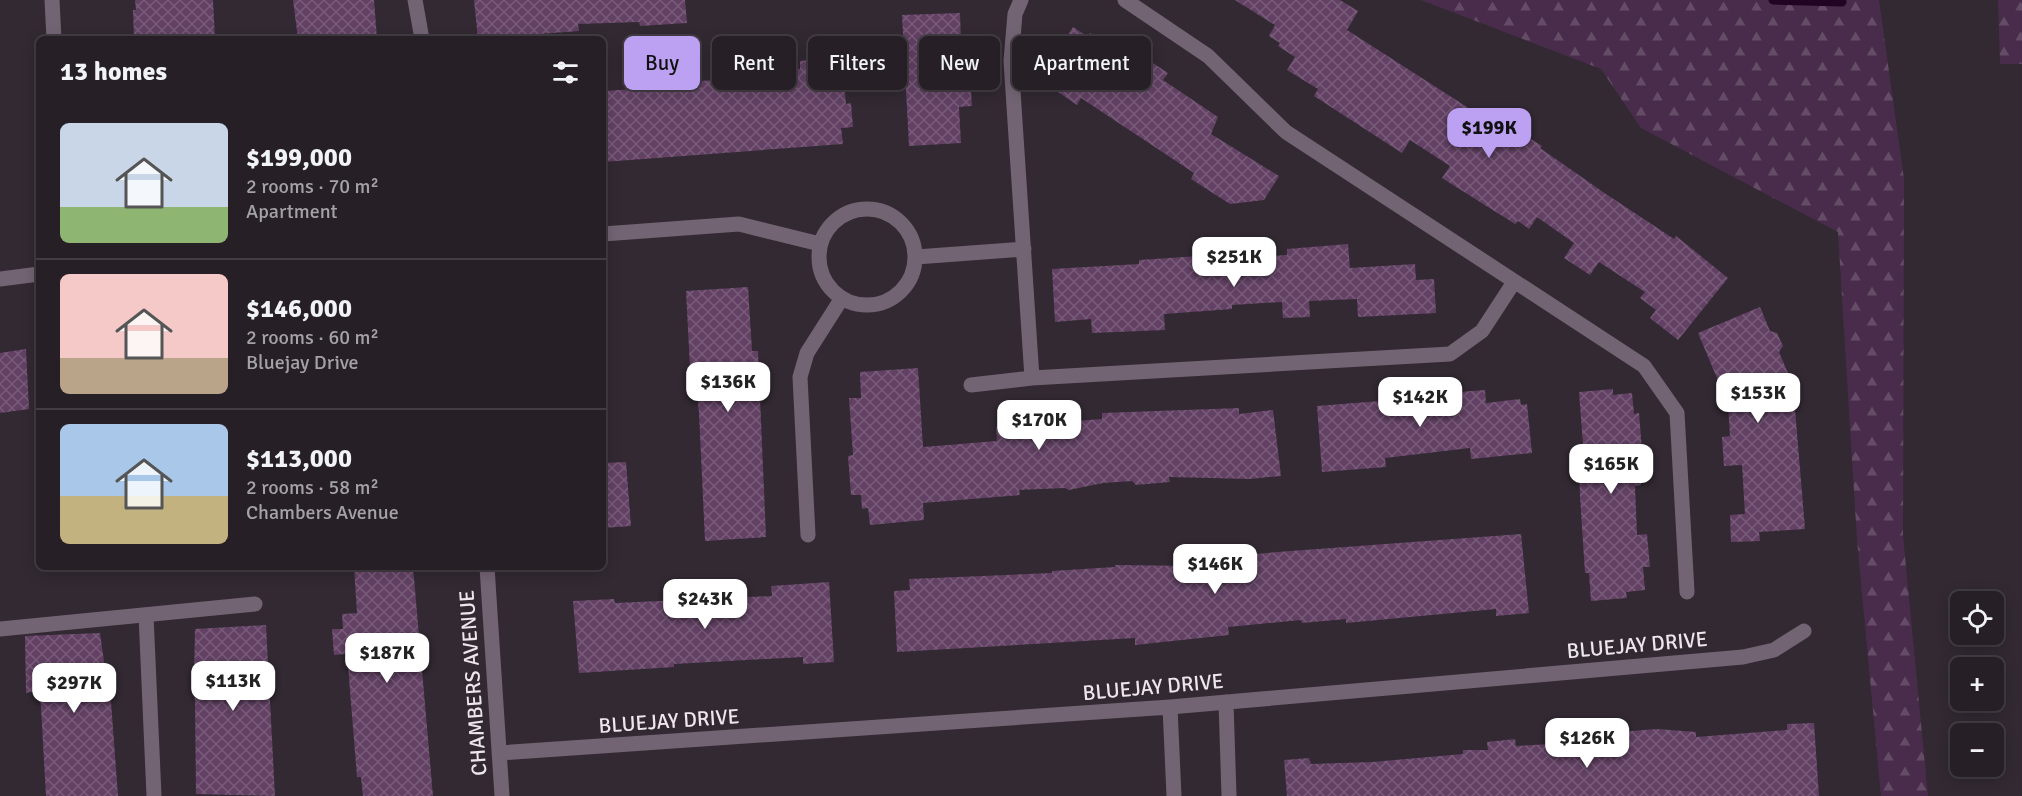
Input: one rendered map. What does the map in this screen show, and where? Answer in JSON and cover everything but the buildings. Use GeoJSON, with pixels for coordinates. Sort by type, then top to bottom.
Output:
{"type":"FeatureCollection","features":[{"type":"Feature","properties":{"kind":"street"},"geometry":{"type":"LineString","coordinates":[[52,0],[54,36]]}},
{"type":"Feature","properties":{"kind":"street"},"geometry":{"type":"LineString","coordinates":[[415,0],[421,36]]}},
{"type":"Feature","properties":{"kind":"street"},"geometry":{"type":"LineString","coordinates":[[1021,0],[1015,14],[1011,61],[1032,378]]}},
{"type":"Feature","properties":{"kind":"street"},"geometry":{"type":"LineString","coordinates":[[1125,0],[1208,56],[1286,132],[1644,366],[1677,413],[1687,592]]}},
{"type":"Feature","properties":{"kind":"street"},"geometry":{"type":"LineString","coordinates":[[873,209],[895,217],[910,235],[916,257],[913,275],[902,291],[887,302],[869,306],[842,298],[834,293],[820,271],[820,244],[831,224],[850,212],[873,209]]}},
{"type":"Feature","properties":{"kind":"street"},"geometry":{"type":"LineString","coordinates":[[606,234],[739,224],[820,244]]}},
{"type":"Feature","properties":{"kind":"street"},"geometry":{"type":"LineString","coordinates":[[916,257],[1024,249]]}},
{"type":"Feature","properties":{"kind":"street"},"geometry":{"type":"LineString","coordinates":[[0,279],[36,274]]}},
{"type":"Feature","properties":{"kind":"street"},"geometry":{"type":"LineString","coordinates":[[971,385],[1032,378],[1450,354],[1482,331],[1514,282]]}},
{"type":"Feature","properties":{"kind":"street"},"geometry":{"type":"LineString","coordinates":[[808,535],[800,377],[807,353],[842,298]]}},
{"type":"Feature","properties":{"kind":"street","name":"CHAMBERS AVENUE"},"geometry":{"type":"LineString","coordinates":[[487,570],[501,796]]}},
{"type":"Feature","properties":{"kind":"street"},"geometry":{"type":"LineString","coordinates":[[0,629],[255,604]]}},
{"type":"Feature","properties":{"kind":"street"},"geometry":{"type":"LineString","coordinates":[[146,615],[154,796]]}},
{"type":"Feature","properties":{"kind":"street","name":"BLUEJAY DRIVE"},"geometry":{"type":"LineString","coordinates":[[499,753],[1170,707],[1743,657],[1774,650],[1804,632]]}},
{"type":"Feature","properties":{"kind":"street"},"geometry":{"type":"LineString","coordinates":[[1226,702],[1229,796]]}},
{"type":"Feature","properties":{"kind":"street"},"geometry":{"type":"LineString","coordinates":[[1170,707],[1174,796]]}},
{"type":"Feature","properties":{"kind":"green space"},"geometry":{"type":"Polygon","coordinates":[[[1421,0],[1879,0],[1904,179],[1903,536],[1928,796],[1881,796],[1857,540],[1838,232],[1641,128],[1601,69],[1421,0]]]}},
{"type":"Feature","properties":{"kind":"green space"},"geometry":{"type":"Polygon","coordinates":[[[1998,0],[2022,0],[2022,64],[2000,64],[1998,0]]]}},
{"type":"Feature","properties":{"kind":"waterway"},"geometry":{"type":"LineString","coordinates":[[1773,0],[1842,2]]}}]}
